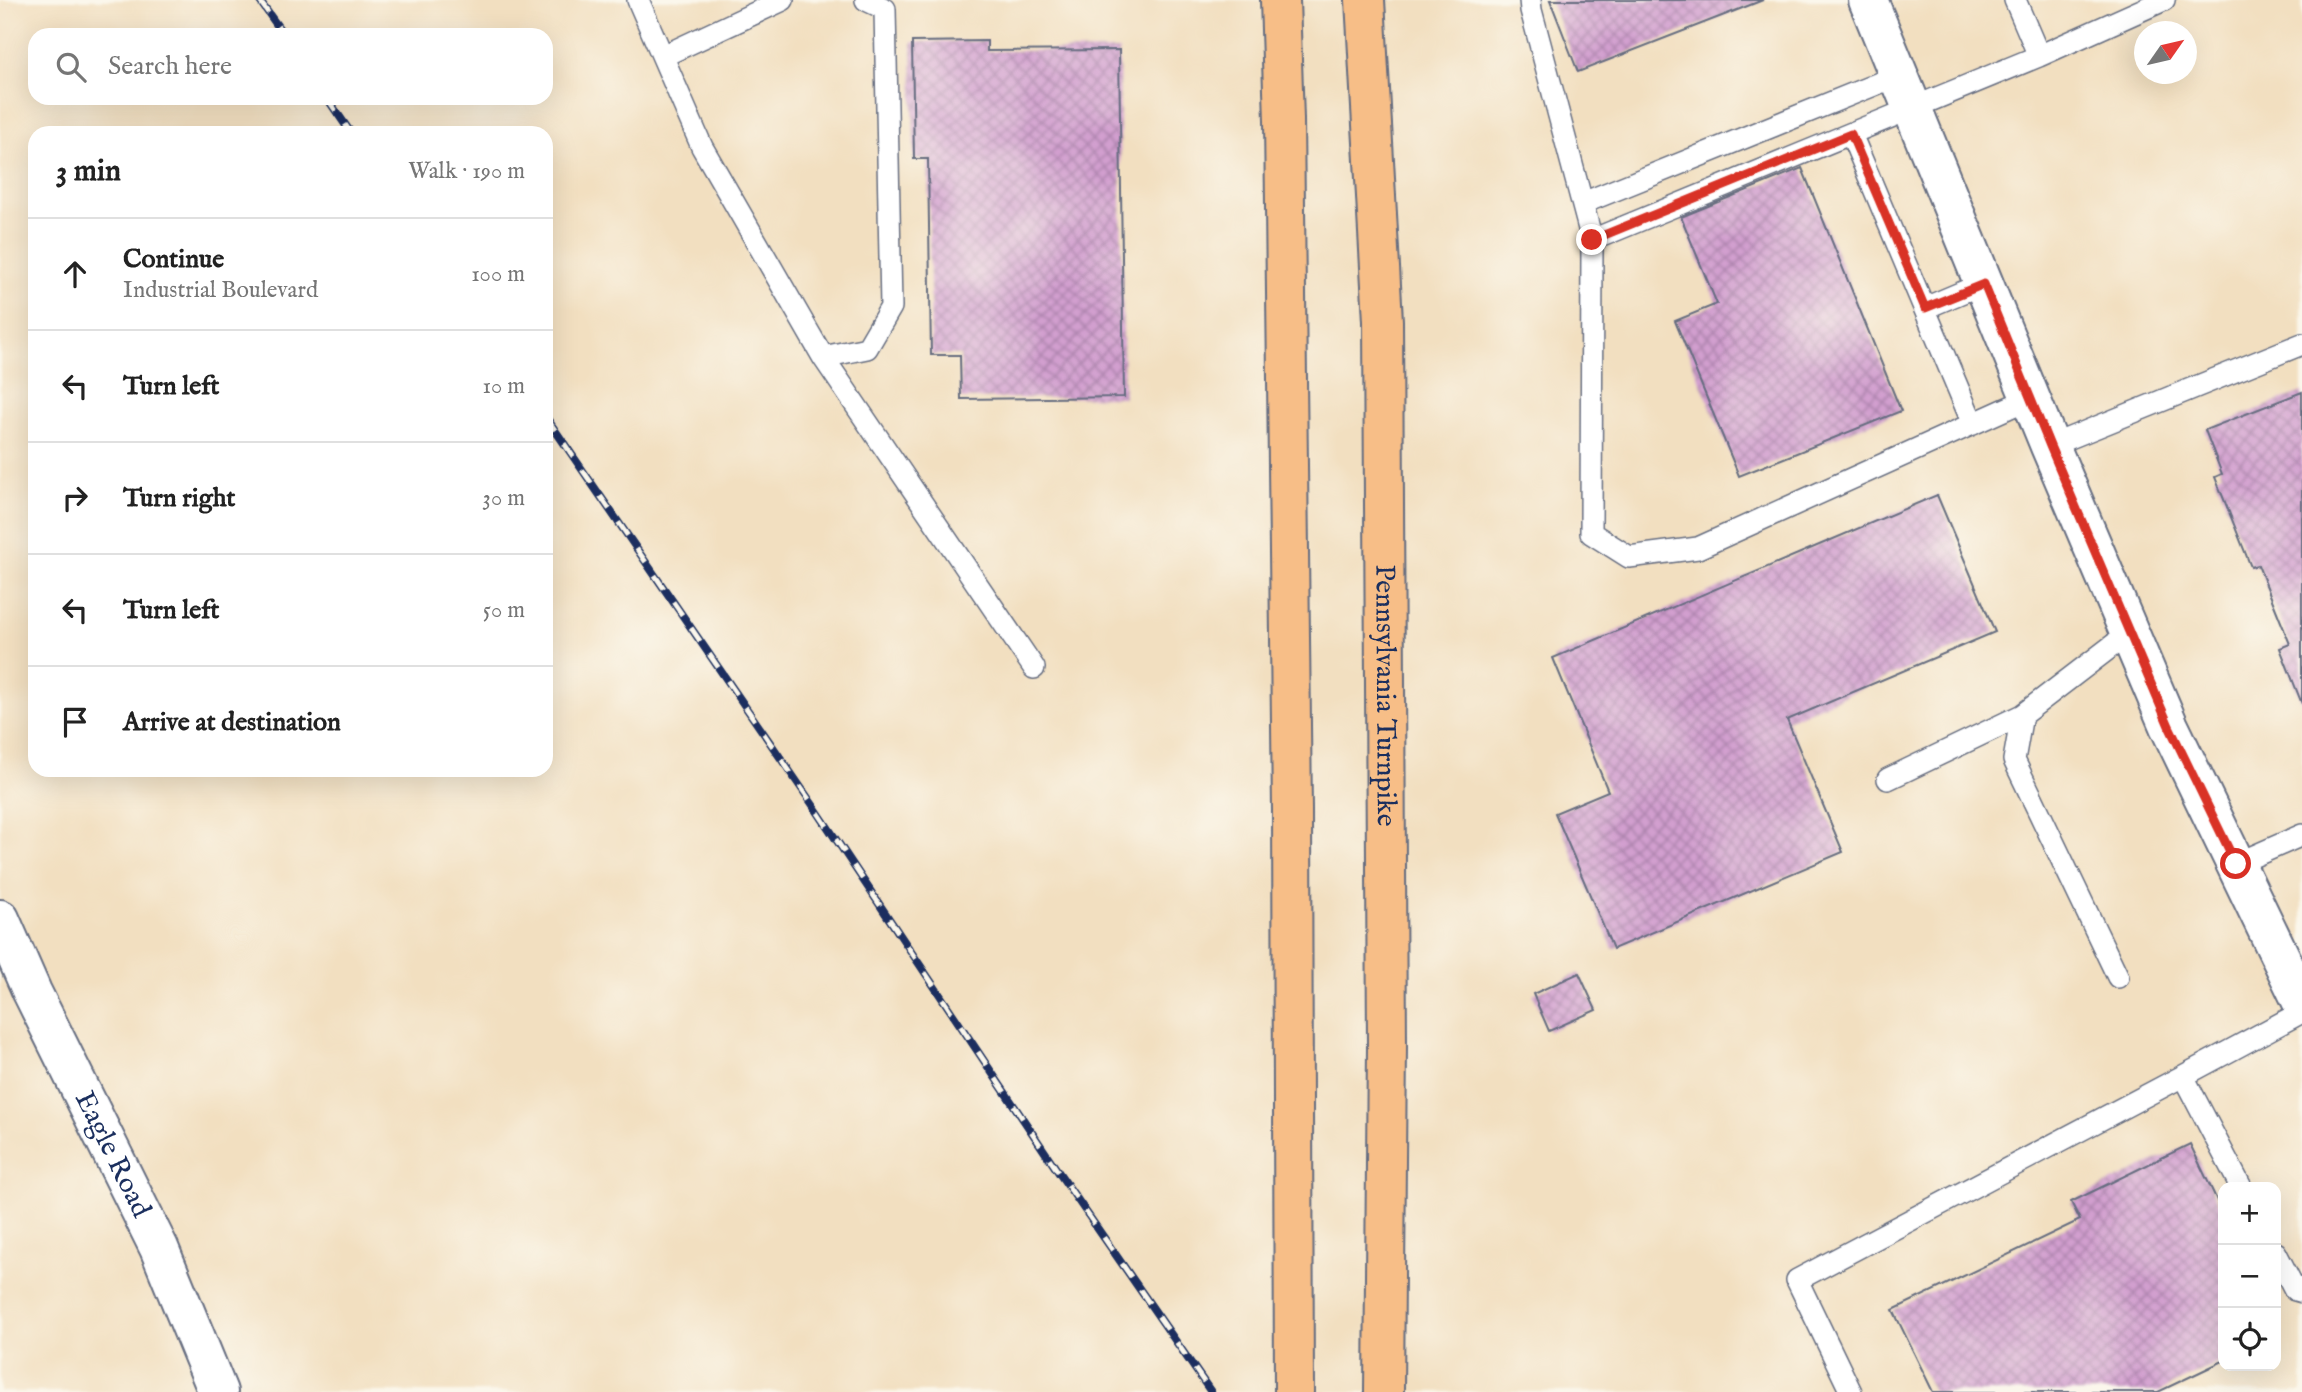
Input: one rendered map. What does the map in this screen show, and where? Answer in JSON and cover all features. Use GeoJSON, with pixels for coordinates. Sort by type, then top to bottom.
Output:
{"type":"FeatureCollection","features":[{"type":"Feature","properties":{"kind":"highway"},"geometry":{"type":"LineString","coordinates":[[1280,0],[1284,120],[1291,727],[1294,1392]]}},
{"type":"Feature","properties":{"kind":"highway","name":"Pennsylvania Turnpike"},"geometry":{"type":"LineString","coordinates":[[1365,0],[1383,321],[1387,1018],[1384,1390]]}},
{"type":"Feature","properties":{"kind":"street"},"geometry":{"type":"LineString","coordinates":[[1868,0],[2030,398],[2169,726],[2302,1002]]}},
{"type":"Feature","properties":{"kind":"street","name":"Eagle Road"},"geometry":{"type":"LineString","coordinates":[[0,919],[32,992],[159,1248],[218,1392]]}},
{"type":"Feature","properties":{"kind":"lane"},"geometry":{"type":"LineString","coordinates":[[638,0],[702,147],[823,357],[1034,668]]}},
{"type":"Feature","properties":{"kind":"lane"},"geometry":{"type":"LineString","coordinates":[[663,56],[783,0]]}},
{"type":"Feature","properties":{"kind":"lane"},"geometry":{"type":"LineString","coordinates":[[823,357],[867,348],[891,307],[885,9],[866,0]]}},
{"type":"Feature","properties":{"kind":"lane"},"geometry":{"type":"LineString","coordinates":[[1530,0],[1592,240],[1591,533],[1629,557],[1698,548],[2030,398]]}},
{"type":"Feature","properties":{"kind":"lane"},"geometry":{"type":"LineString","coordinates":[[2015,0],[2039,56]]}},
{"type":"Feature","properties":{"kind":"lane"},"geometry":{"type":"LineString","coordinates":[[1592,240],[1913,110],[2164,0]]}},
{"type":"Feature","properties":{"kind":"lane"},"geometry":{"type":"LineString","coordinates":[[1583,203],[1899,75]]}},
{"type":"Feature","properties":{"kind":"lane"},"geometry":{"type":"LineString","coordinates":[[1851,134],[1973,424]]}},
{"type":"Feature","properties":{"kind":"lane"},"geometry":{"type":"LineString","coordinates":[[1925,308],[1984,284]]}},
{"type":"Feature","properties":{"kind":"lane"},"geometry":{"type":"LineString","coordinates":[[2050,446],[2302,344]]}},
{"type":"Feature","properties":{"kind":"lane"},"geometry":{"type":"LineString","coordinates":[[1888,779],[2022,715],[2129,633]]}},
{"type":"Feature","properties":{"kind":"lane"},"geometry":{"type":"LineString","coordinates":[[2022,715],[2014,760],[2118,976]]}},
{"type":"Feature","properties":{"kind":"lane"},"geometry":{"type":"LineString","coordinates":[[2236,864],[2302,835]]}},
{"type":"Feature","properties":{"kind":"lane"},"geometry":{"type":"LineString","coordinates":[[1850,1392],[1797,1280],[2302,1012]]}},
{"type":"Feature","properties":{"kind":"lane"},"geometry":{"type":"LineString","coordinates":[[2183,1076],[2238,1182]]}},
{"type":"Feature","properties":{"kind":"lane"},"geometry":{"type":"LineString","coordinates":[[2281,1263],[2295,1290],[2302,1292]]}},
{"type":"Feature","properties":{"kind":"building"},"geometry":{"type":"Polygon","coordinates":[[[1550,0],[1763,0],[1578,72],[1550,0]]]}},
{"type":"Feature","properties":{"kind":"building"},"geometry":{"type":"Polygon","coordinates":[[[987,41],[987,51],[1119,50],[1124,397],[961,399],[960,355],[931,355],[928,159],[914,159],[912,42],[987,41]]]}},
{"type":"Feature","properties":{"kind":"building"},"geometry":{"type":"Polygon","coordinates":[[[1802,168],[1901,411],[1739,476],[1675,321],[1717,304],[1681,217],[1802,168]]]}},
{"type":"Feature","properties":{"kind":"building"},"geometry":{"type":"Polygon","coordinates":[[[2302,392],[2302,704],[2280,648],[2290,644],[2258,565],[2251,567],[2215,477],[2222,474],[2205,430],[2302,392]]]}},
{"type":"Feature","properties":{"kind":"building"},"geometry":{"type":"Polygon","coordinates":[[[1937,495],[1995,632],[1787,720],[1843,852],[1613,949],[1555,813],[1608,791],[1553,658],[1937,495]]]}},
{"type":"Feature","properties":{"kind":"building"},"geometry":{"type":"Polygon","coordinates":[[[1579,973],[1596,1010],[1549,1031],[1533,994],[1579,973]]]}},
{"type":"Feature","properties":{"kind":"building"},"geometry":{"type":"Polygon","coordinates":[[[2190,1144],[2218,1203],[2218,1363],[2158,1392],[1933,1392],[1893,1310],[2080,1220],[2071,1202],[2190,1144]]]}},
{"type":"Feature","properties":{"kind":"railway"},"geometry":{"type":"LineString","coordinates":[[259,0],[279,28]]}},
{"type":"Feature","properties":{"kind":"railway"},"geometry":{"type":"LineString","coordinates":[[332,105],[346,126]]}},
{"type":"Feature","properties":{"kind":"railway"},"geometry":{"type":"LineString","coordinates":[[553,427],[815,808],[1059,1173],[1211,1392]]}},
{"type":"Feature","properties":{"kind":"route"},"geometry":{"type":"LineString","coordinates":[[1592,240],[1851,134],[1925,308],[1984,284],[2169,726],[2236,864]]}}]}
